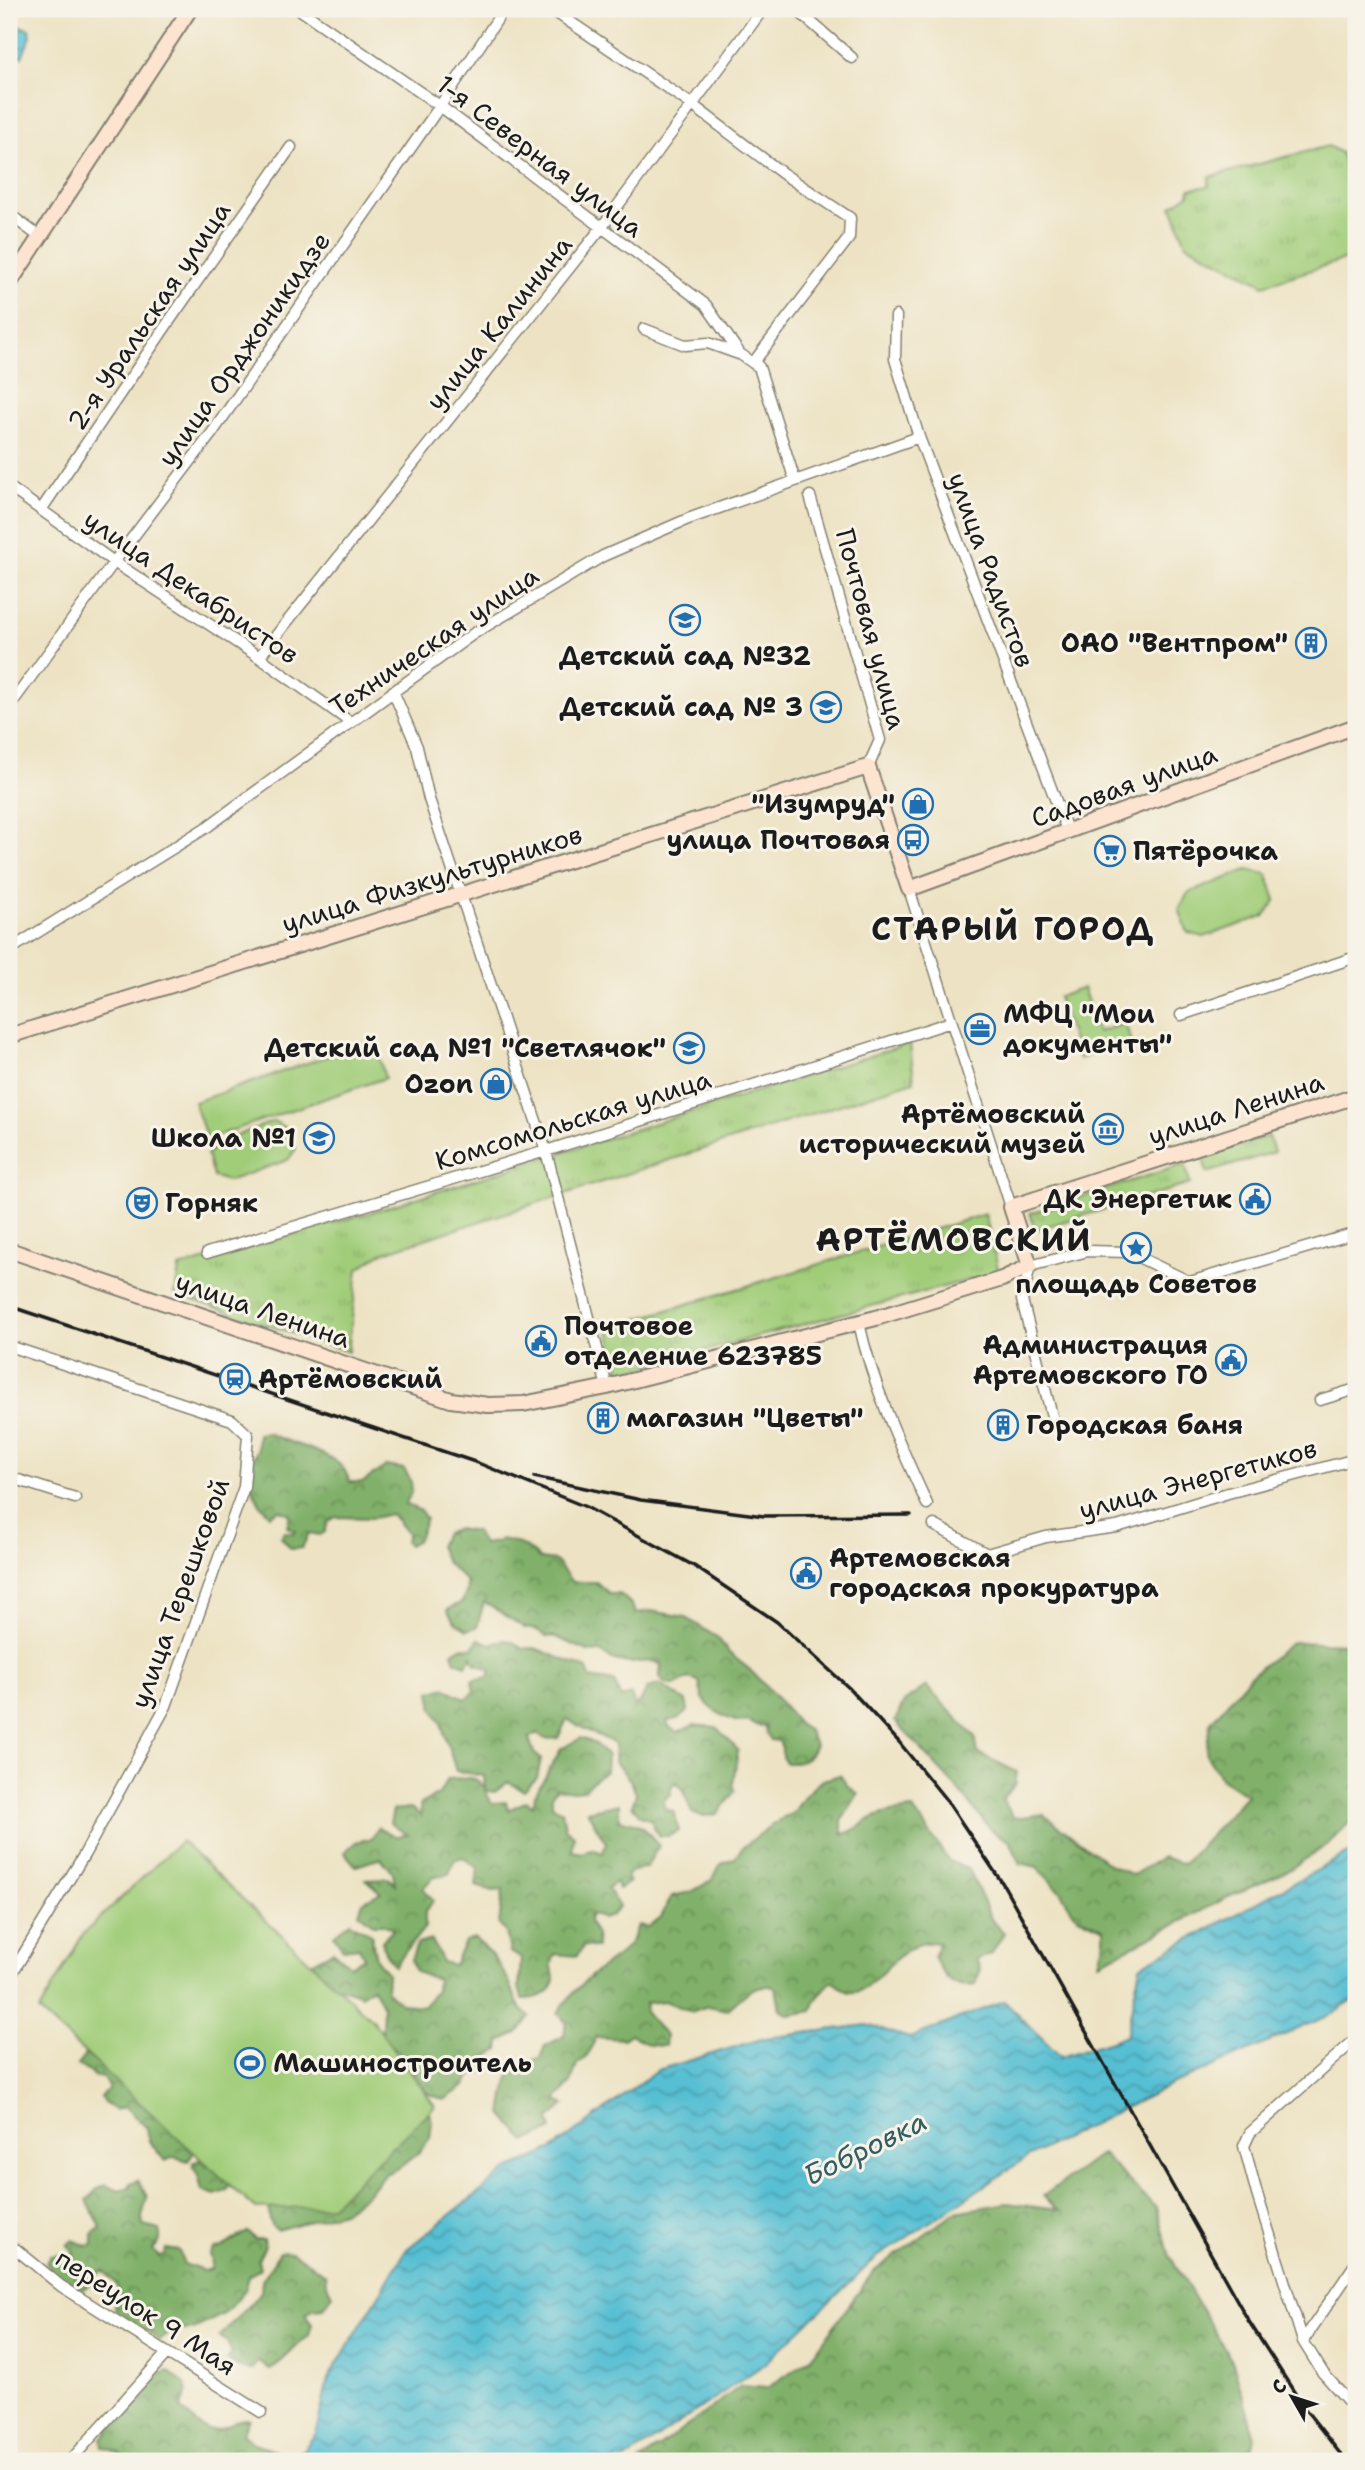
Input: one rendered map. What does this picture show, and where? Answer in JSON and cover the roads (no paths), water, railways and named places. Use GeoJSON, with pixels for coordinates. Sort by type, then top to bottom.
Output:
{"type":"FeatureCollection","features":[{"type":"Feature","properties":{"kind":"street"},"geometry":{"type":"LineString","coordinates":[[9,284],[190,9]]}},
{"type":"Feature","properties":{"kind":"street","name":"1-я Северная улица"},"geometry":{"type":"LineString","coordinates":[[299,9],[440,106],[706,305],[740,354]]}},
{"type":"Feature","properties":{"kind":"street","name":"улица Орджоникидзе"},"geometry":{"type":"LineString","coordinates":[[9,707],[212,433],[440,106],[504,9]]}},
{"type":"Feature","properties":{"kind":"street"},"geometry":{"type":"LineString","coordinates":[[551,9],[691,104],[782,173],[850,218],[849,238],[754,363],[760,367],[795,481]]}},
{"type":"Feature","properties":{"kind":"street","name":"улица Калинина"},"geometry":{"type":"LineString","coordinates":[[259,657],[602,227],[763,9]]}},
{"type":"Feature","properties":{"kind":"street"},"geometry":{"type":"LineString","coordinates":[[796,9],[852,58]]}},
{"type":"Feature","properties":{"kind":"street","name":"2-я Уральская улица"},"geometry":{"type":"LineString","coordinates":[[41,510],[291,147]]}},
{"type":"Feature","properties":{"kind":"street"},"geometry":{"type":"LineString","coordinates":[[9,214],[40,237]]}},
{"type":"Feature","properties":{"kind":"street","name":"улица Радистов"},"geometry":{"type":"LineString","coordinates":[[896,316],[895,359],[919,437],[1068,833]]}},
{"type":"Feature","properties":{"kind":"street","name":"1-я Северная улица"},"geometry":{"type":"LineString","coordinates":[[644,329],[685,345],[708,343],[740,354],[754,363]]}},
{"type":"Feature","properties":{"kind":"street","name":"Техническая улица"},"geometry":{"type":"LineString","coordinates":[[9,950],[207,827],[473,634],[603,556],[688,519],[919,437]]}},
{"type":"Feature","properties":{"kind":"street","name":"улица Декабристов"},"geometry":{"type":"LineString","coordinates":[[9,488],[114,562],[259,657],[350,722]]}},
{"type":"Feature","properties":{"kind":"street","name":"Почтовая улица"},"geometry":{"type":"LineString","coordinates":[[810,496],[880,740],[868,767],[1030,1265]]}},
{"type":"Feature","properties":{"kind":"street"},"geometry":{"type":"LineString","coordinates":[[393,691],[417,747],[429,799],[546,1151],[607,1387]]}},
{"type":"Feature","properties":{"kind":"street","name":"Садовая улица"},"geometry":{"type":"LineString","coordinates":[[909,889],[1356,726]]}},
{"type":"Feature","properties":{"kind":"street","name":"улица Физкультурников"},"geometry":{"type":"LineString","coordinates":[[9,1036],[868,767]]}},
{"type":"Feature","properties":{"kind":"street"},"geometry":{"type":"LineString","coordinates":[[1181,1015],[1356,957]]}},
{"type":"Feature","properties":{"kind":"street","name":"Комсомольская улица"},"geometry":{"type":"LineString","coordinates":[[207,1253],[546,1151],[951,1022]]}},
{"type":"Feature","properties":{"kind":"street","name":"улица Ленина"},"geometry":{"type":"LineString","coordinates":[[1011,1207],[1356,1096]]}},
{"type":"Feature","properties":{"kind":"street"},"geometry":{"type":"LineString","coordinates":[[1052,1416],[1022,1300],[1030,1265],[1088,1251],[1128,1252],[1190,1282],[1356,1233]]}},
{"type":"Feature","properties":{"kind":"street","name":"улица Ленина"},"geometry":{"type":"LineString","coordinates":[[9,1250],[452,1400],[488,1405],[523,1404],[607,1387],[859,1323],[1002,1279],[1030,1265]]}},
{"type":"Feature","properties":{"kind":"street"},"geometry":{"type":"LineString","coordinates":[[859,1323],[866,1354],[888,1418],[927,1504]]}},
{"type":"Feature","properties":{"kind":"street","name":"улица Терешковой"},"geometry":{"type":"LineString","coordinates":[[9,1346],[232,1420],[248,1435],[244,1487],[166,1706],[83,1855],[9,1978]]}},
{"type":"Feature","properties":{"kind":"street","name":"улица Энергетиков"},"geometry":{"type":"LineString","coordinates":[[1320,1400],[1356,1389]]}},
{"type":"Feature","properties":{"kind":"street","name":"улица Энергетиков"},"geometry":{"type":"LineString","coordinates":[[934,1525],[986,1554],[1046,1537],[1117,1527],[1228,1493],[1356,1459]]}},
{"type":"Feature","properties":{"kind":"street"},"geometry":{"type":"LineString","coordinates":[[9,1476],[75,1498]]}},
{"type":"Feature","properties":{"kind":"street"},"geometry":{"type":"LineString","coordinates":[[1356,2039],[1250,2133],[1244,2146],[1303,2341],[1323,2373],[1356,2407]]}},
{"type":"Feature","properties":{"kind":"street","name":"переулок 9 Мая"},"geometry":{"type":"LineString","coordinates":[[9,2247],[17,2250],[61,2286],[261,2412]]}},
{"type":"Feature","properties":{"kind":"street"},"geometry":{"type":"LineString","coordinates":[[1303,2341],[1356,2263]]}},
{"type":"Feature","properties":{"kind":"street"},"geometry":{"type":"LineString","coordinates":[[69,2461],[167,2353]]}},
{"type":"Feature","properties":{"kind":"water"},"geometry":{"type":"Polygon","coordinates":[[[16,25],[29,29],[31,36],[22,57],[9,51],[9,39],[16,25]]]}},
{"type":"Feature","properties":{"kind":"water","name":"Бобровка"},"geometry":{"type":"Polygon","coordinates":[[[1356,1849],[1356,1999],[1332,2014],[1173,2084],[1029,2156],[876,2258],[763,2365],[623,2461],[283,2461],[303,2450],[316,2433],[328,2379],[407,2249],[508,2169],[551,2150],[658,2070],[765,2038],[867,2025],[910,2038],[1004,2001],[1061,2057],[1126,2036],[1140,1966],[1356,1849]]]}},
{"type":"Feature","properties":{"kind":"railway"},"geometry":{"type":"LineString","coordinates":[[9,1306],[478,1463],[586,1507],[694,1566],[777,1622],[849,1688],[899,1742],[947,1801],[1003,1884],[1248,2320],[1305,2409],[1346,2461]]}},
{"type":"Feature","properties":{"kind":"railway"},"geometry":{"type":"LineString","coordinates":[[534,1477],[641,1500],[764,1516],[911,1515]]}},
{"type":"Feature","properties":{"kind":"place","name":"Детский сад №32"},"geometry":{"type":"Point","coordinates":[685,620]}},
{"type":"Feature","properties":{"kind":"place","name":"ОАО \"Вентпром\""},"geometry":{"type":"Point","coordinates":[1311,643]}},
{"type":"Feature","properties":{"kind":"place","name":"Детский сад № 3"},"geometry":{"type":"Point","coordinates":[826,707]}},
{"type":"Feature","properties":{"kind":"place","name":"\"Изумруд\""},"geometry":{"type":"Point","coordinates":[918,804]}},
{"type":"Feature","properties":{"kind":"place","name":"улица Почтовая"},"geometry":{"type":"Point","coordinates":[913,840]}},
{"type":"Feature","properties":{"kind":"place","name":"Пятёрочка"},"geometry":{"type":"Point","coordinates":[1110,851]}},
{"type":"Feature","properties":{"kind":"place","name":"МФЦ \"Мои документы\""},"geometry":{"type":"Point","coordinates":[980,1029]}},
{"type":"Feature","properties":{"kind":"place","name":"Детский сад №1 \"Светлячок\""},"geometry":{"type":"Point","coordinates":[689,1048]}},
{"type":"Feature","properties":{"kind":"place","name":"Ozon"},"geometry":{"type":"Point","coordinates":[496,1084]}},
{"type":"Feature","properties":{"kind":"place","name":"Артёмовский исторический музей"},"geometry":{"type":"Point","coordinates":[1108,1129]}},
{"type":"Feature","properties":{"kind":"place","name":"Школа №1"},"geometry":{"type":"Point","coordinates":[319,1138]}},
{"type":"Feature","properties":{"kind":"place","name":"ДК Энергетик"},"geometry":{"type":"Point","coordinates":[1255,1199]}},
{"type":"Feature","properties":{"kind":"place","name":"Горняк"},"geometry":{"type":"Point","coordinates":[142,1203]}},
{"type":"Feature","properties":{"kind":"place","name":"площадь Советов"},"geometry":{"type":"Point","coordinates":[1136,1248]}},
{"type":"Feature","properties":{"kind":"place","name":"Почтовое отделение 623785"},"geometry":{"type":"Point","coordinates":[541,1341]}},
{"type":"Feature","properties":{"kind":"place","name":"Администрация Артемовского ГО"},"geometry":{"type":"Point","coordinates":[1231,1360]}},
{"type":"Feature","properties":{"kind":"place","name":"Артёмовский"},"geometry":{"type":"Point","coordinates":[235,1379]}},
{"type":"Feature","properties":{"kind":"place","name":"магазин \"Цветы\""},"geometry":{"type":"Point","coordinates":[603,1418]}},
{"type":"Feature","properties":{"kind":"place","name":"Городская баня"},"geometry":{"type":"Point","coordinates":[1003,1425]}},
{"type":"Feature","properties":{"kind":"place","name":"Артемовская городская прокуратура"},"geometry":{"type":"Point","coordinates":[806,1573]}},
{"type":"Feature","properties":{"kind":"place","name":"Машиностроитель"},"geometry":{"type":"Point","coordinates":[250,2063]}},
{"type":"Feature","properties":{"kind":"district","name":"СТАРЫЙ ГОРОД"},"geometry":{"type":"Point","coordinates":[1013,928]}},
{"type":"Feature","properties":{"kind":"district","name":"АРТЁМОВСКИЙ"},"geometry":{"type":"Point","coordinates":[954,1239]}}]}
